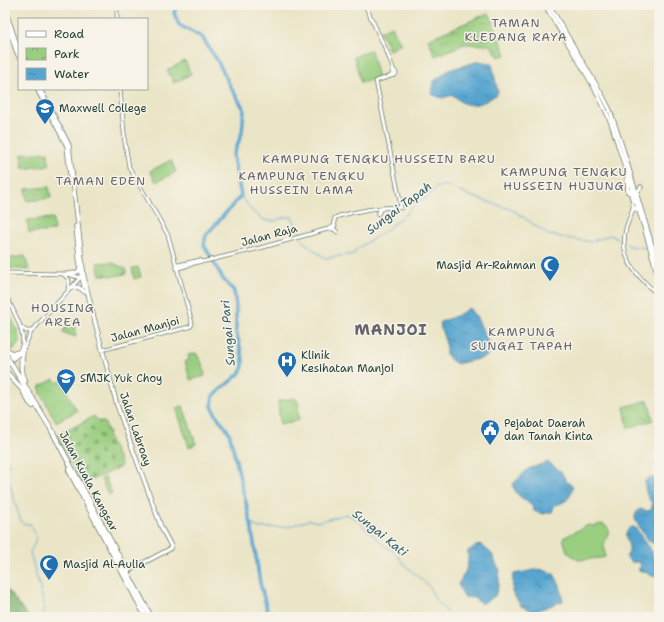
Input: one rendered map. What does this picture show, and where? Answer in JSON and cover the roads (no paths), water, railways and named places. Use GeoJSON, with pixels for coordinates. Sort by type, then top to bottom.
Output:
{"type":"FeatureCollection","features":[{"type":"Feature","properties":{"kind":"highway"},"geometry":{"type":"LineString","coordinates":[[5,348],[11,353],[17,352]]}},
{"type":"Feature","properties":{"kind":"highway"},"geometry":{"type":"LineString","coordinates":[[23,350],[21,360],[23,377],[44,417]]}},
{"type":"Feature","properties":{"kind":"highway","name":"Jalan Kuala Kangsar"},"geometry":{"type":"LineString","coordinates":[[5,356],[23,383],[33,404],[44,417],[150,617]]}},
{"type":"Feature","properties":{"kind":"highway","name":"Jalan Kuala Kangsar"},"geometry":{"type":"LineString","coordinates":[[5,361],[24,388],[49,431],[146,617]]}},
{"type":"Feature","properties":{"kind":"highway"},"geometry":{"type":"LineString","coordinates":[[5,371],[22,389],[30,403],[33,404]]}},
{"type":"Feature","properties":{"kind":"highway"},"geometry":{"type":"LineString","coordinates":[[5,374],[13,380]]}},
{"type":"Feature","properties":{"kind":"highway"},"geometry":{"type":"LineString","coordinates":[[117,563],[123,571],[126,572],[125,575],[130,586]]}},
{"type":"Feature","properties":{"kind":"main road"},"geometry":{"type":"LineString","coordinates":[[545,5],[601,100],[620,149],[626,172],[628,192]]}},
{"type":"Feature","properties":{"kind":"main road"},"geometry":{"type":"LineString","coordinates":[[549,5],[610,110],[632,180],[638,210],[651,244]]}},
{"type":"Feature","properties":{"kind":"main road"},"geometry":{"type":"LineString","coordinates":[[5,9],[18,48]]}},
{"type":"Feature","properties":{"kind":"main road"},"geometry":{"type":"LineString","coordinates":[[5,18],[18,54]]}},
{"type":"Feature","properties":{"kind":"main road"},"geometry":{"type":"LineString","coordinates":[[571,42],[576,42]]}},
{"type":"Feature","properties":{"kind":"main road"},"geometry":{"type":"LineString","coordinates":[[38,90],[67,147],[76,226]]}},
{"type":"Feature","properties":{"kind":"main road"},"geometry":{"type":"LineString","coordinates":[[39,90],[69,145],[77,214],[82,282],[89,306],[92,310]]}},
{"type":"Feature","properties":{"kind":"main road"},"geometry":{"type":"LineString","coordinates":[[56,125],[61,130],[64,141]]}},
{"type":"Feature","properties":{"kind":"main road"},"geometry":{"type":"LineString","coordinates":[[626,172],[637,196],[651,244],[659,279]]}},
{"type":"Feature","properties":{"kind":"main road"},"geometry":{"type":"LineString","coordinates":[[632,180],[641,186],[637,196]]}},
{"type":"Feature","properties":{"kind":"main road"},"geometry":{"type":"LineString","coordinates":[[74,208],[77,214],[75,217],[82,278],[92,310]]}},
{"type":"Feature","properties":{"kind":"main road"},"geometry":{"type":"LineString","coordinates":[[632,211],[635,208],[638,210]]}},
{"type":"Feature","properties":{"kind":"main road"},"geometry":{"type":"LineString","coordinates":[[654,257],[659,268]]}},
{"type":"Feature","properties":{"kind":"main road"},"geometry":{"type":"LineString","coordinates":[[68,274],[77,272],[81,267]]}},
{"type":"Feature","properties":{"kind":"main road"},"geometry":{"type":"LineString","coordinates":[[69,289],[78,286],[85,292]]}},
{"type":"Feature","properties":{"kind":"main road","name":"Jalan Labroay"},"geometry":{"type":"LineString","coordinates":[[92,310],[117,405],[162,529],[171,546],[170,549],[148,560]]}},
{"type":"Feature","properties":{"kind":"main road"},"geometry":{"type":"LineString","coordinates":[[126,572],[168,549],[169,545],[162,529]]}},
{"type":"Feature","properties":{"kind":"street"},"geometry":{"type":"LineString","coordinates":[[117,5],[117,18]]}},
{"type":"Feature","properties":{"kind":"street"},"geometry":{"type":"LineString","coordinates":[[337,232],[332,229],[332,227],[334,221],[339,216],[385,207],[402,209],[376,81],[393,73],[392,64],[365,5]]}},
{"type":"Feature","properties":{"kind":"street","name":"Jalan Manjoi"},"geometry":{"type":"LineString","coordinates":[[102,350],[191,326],[192,323],[170,241],[164,227],[129,167],[125,143],[120,90]]}},
{"type":"Feature","properties":{"kind":"street"},"geometry":{"type":"LineString","coordinates":[[632,211],[628,192],[629,189],[633,188]]}},
{"type":"Feature","properties":{"kind":"street"},"geometry":{"type":"LineString","coordinates":[[633,188],[630,191],[632,211],[624,239],[624,248],[632,269],[659,296]]}},
{"type":"Feature","properties":{"kind":"street"},"geometry":{"type":"LineString","coordinates":[[393,208],[398,206],[400,203]]}},
{"type":"Feature","properties":{"kind":"street"},"geometry":{"type":"LineString","coordinates":[[378,214],[380,210],[385,207]]}},
{"type":"Feature","properties":{"kind":"street","name":"Jalan Raja"},"geometry":{"type":"LineString","coordinates":[[178,267],[195,260],[208,260],[260,248],[332,227]]}},
{"type":"Feature","properties":{"kind":"street"},"geometry":{"type":"LineString","coordinates":[[5,273],[68,274],[82,278]]}},
{"type":"Feature","properties":{"kind":"street"},"geometry":{"type":"LineString","coordinates":[[63,274],[69,280],[69,289]]}},
{"type":"Feature","properties":{"kind":"street"},"geometry":{"type":"LineString","coordinates":[[7,365],[23,350],[32,331],[69,289],[82,278]]}},
{"type":"Feature","properties":{"kind":"street"},"geometry":{"type":"LineString","coordinates":[[5,294],[20,326],[23,340],[21,348],[5,361]]}},
{"type":"Feature","properties":{"kind":"street"},"geometry":{"type":"LineString","coordinates":[[20,326],[26,331],[32,331]]}},
{"type":"Feature","properties":{"kind":"water"},"geometry":{"type":"Polygon","coordinates":[[[479,61],[492,64],[498,93],[494,96],[481,103],[471,105],[461,102],[453,95],[442,98],[431,94],[433,82],[449,70],[479,61]]]}},
{"type":"Feature","properties":{"kind":"water"},"geometry":{"type":"Polygon","coordinates":[[[469,308],[477,318],[489,344],[489,352],[486,357],[457,364],[446,354],[446,344],[440,322],[452,318],[469,308]]]}},
{"type":"Feature","properties":{"kind":"water"},"geometry":{"type":"Polygon","coordinates":[[[548,462],[561,472],[567,482],[573,486],[571,494],[566,501],[555,505],[552,512],[543,514],[534,511],[532,506],[517,494],[512,485],[528,469],[548,462]]]}},
{"type":"Feature","properties":{"kind":"water"},"geometry":{"type":"Polygon","coordinates":[[[650,477],[659,478],[659,545],[654,544],[647,539],[635,520],[636,513],[640,509],[648,511],[652,509],[652,503],[647,495],[645,484],[645,481],[650,477]]]}},
{"type":"Feature","properties":{"kind":"water"},"geometry":{"type":"Polygon","coordinates":[[[631,527],[636,528],[650,548],[654,560],[659,564],[659,574],[656,576],[652,576],[638,570],[641,566],[640,563],[631,562],[626,557],[629,549],[626,532],[631,527]]]}},
{"type":"Feature","properties":{"kind":"water"},"geometry":{"type":"Polygon","coordinates":[[[480,544],[492,554],[500,570],[495,596],[482,604],[474,598],[464,597],[458,584],[466,569],[468,551],[480,544]]]}},
{"type":"Feature","properties":{"kind":"water"},"geometry":{"type":"Polygon","coordinates":[[[540,569],[554,574],[560,585],[563,601],[533,612],[521,606],[512,592],[513,576],[514,574],[540,569]]]}},
{"type":"Feature","properties":{"kind":"waterway","name":"Sungai Pari"},"geometry":{"type":"LineString","coordinates":[[177,5],[174,13],[179,25],[202,37],[217,60],[244,109],[242,133],[233,156],[241,196],[206,235],[204,245],[223,279],[234,291],[236,331],[243,359],[243,367],[239,374],[213,396],[212,406],[216,415],[229,432],[251,524],[260,583],[269,617]]}},
{"type":"Feature","properties":{"kind":"waterway","name":"Sungai Tapah"},"geometry":{"type":"LineString","coordinates":[[302,238],[306,244],[325,258],[354,254],[356,249],[378,236],[406,214],[419,200],[427,198],[435,188],[444,185],[470,196],[513,210],[549,235],[591,242],[610,235],[623,242]]}},
{"type":"Feature","properties":{"kind":"waterway","name":"Sungai Tapah"},"geometry":{"type":"LineString","coordinates":[[241,196],[252,211],[263,220],[274,221],[286,217],[292,217],[301,235]]}},
{"type":"Feature","properties":{"kind":"waterway","name":"Sungai Tapah"},"geometry":{"type":"LineString","coordinates":[[626,244],[629,246],[648,248]]}},
{"type":"Feature","properties":{"kind":"waterway","name":"Sungai Tapah"},"geometry":{"type":"LineString","coordinates":[[654,249],[659,249]]}},
{"type":"Feature","properties":{"kind":"waterway"},"geometry":{"type":"LineString","coordinates":[[5,388],[7,396],[5,402]]}},
{"type":"Feature","properties":{"kind":"waterway"},"geometry":{"type":"LineString","coordinates":[[5,458],[9,465],[6,467],[6,471],[21,522],[24,524],[30,524],[36,538],[30,552],[44,604],[41,617]]}},
{"type":"Feature","properties":{"kind":"waterway","name":"Sungai Kati"},"geometry":{"type":"LineString","coordinates":[[251,524],[259,528],[287,527],[309,520],[318,522],[347,514],[357,520],[386,547],[393,551],[408,568],[430,587],[436,601],[452,617]]}},
{"type":"Feature","properties":{"kind":"place","name":"Maxwell College"},"geometry":{"type":"Point","coordinates":[45,125]}},
{"type":"Feature","properties":{"kind":"place","name":"Masjid Ar-Rahman"},"geometry":{"type":"Point","coordinates":[550,282]}},
{"type":"Feature","properties":{"kind":"place","name":"Klinik Kesihatan Manjoi"},"geometry":{"type":"Point","coordinates":[287,378]}},
{"type":"Feature","properties":{"kind":"place","name":"SMJK Yuk Choy"},"geometry":{"type":"Point","coordinates":[66,395]}},
{"type":"Feature","properties":{"kind":"place","name":"Pejabat Daerah dan Tanah Kinta"},"geometry":{"type":"Point","coordinates":[490,446]}},
{"type":"Feature","properties":{"kind":"place","name":"Masjid Al-Aulia"},"geometry":{"type":"Point","coordinates":[49,581]}},
{"type":"Feature","properties":{"kind":"district","name":"TAMAN KLEDANG RAYA"},"geometry":{"type":"Point","coordinates":[516,30]}},
{"type":"Feature","properties":{"kind":"district","name":"KAMPUNG TENGKU HUSSEIN BARU"},"geometry":{"type":"Point","coordinates":[379,159]}},
{"type":"Feature","properties":{"kind":"district","name":"KAMPUNG TENGKU HUSSEIN HUJUNG"},"geometry":{"type":"Point","coordinates":[564,179]}},
{"type":"Feature","properties":{"kind":"district","name":"TAMAN EDEN"},"geometry":{"type":"Point","coordinates":[101,181]}},
{"type":"Feature","properties":{"kind":"district","name":"KAMPUNG TENGKU HUSSEIN LAMA"},"geometry":{"type":"Point","coordinates":[302,183]}},
{"type":"Feature","properties":{"kind":"district","name":"HOUSING AREA"},"geometry":{"type":"Point","coordinates":[63,315]}},
{"type":"Feature","properties":{"kind":"district","name":"MANJOI"},"geometry":{"type":"Point","coordinates":[391,330]}},
{"type":"Feature","properties":{"kind":"district","name":"KAMPUNG SUNGAI TAPAH"},"geometry":{"type":"Point","coordinates":[522,339]}}]}
